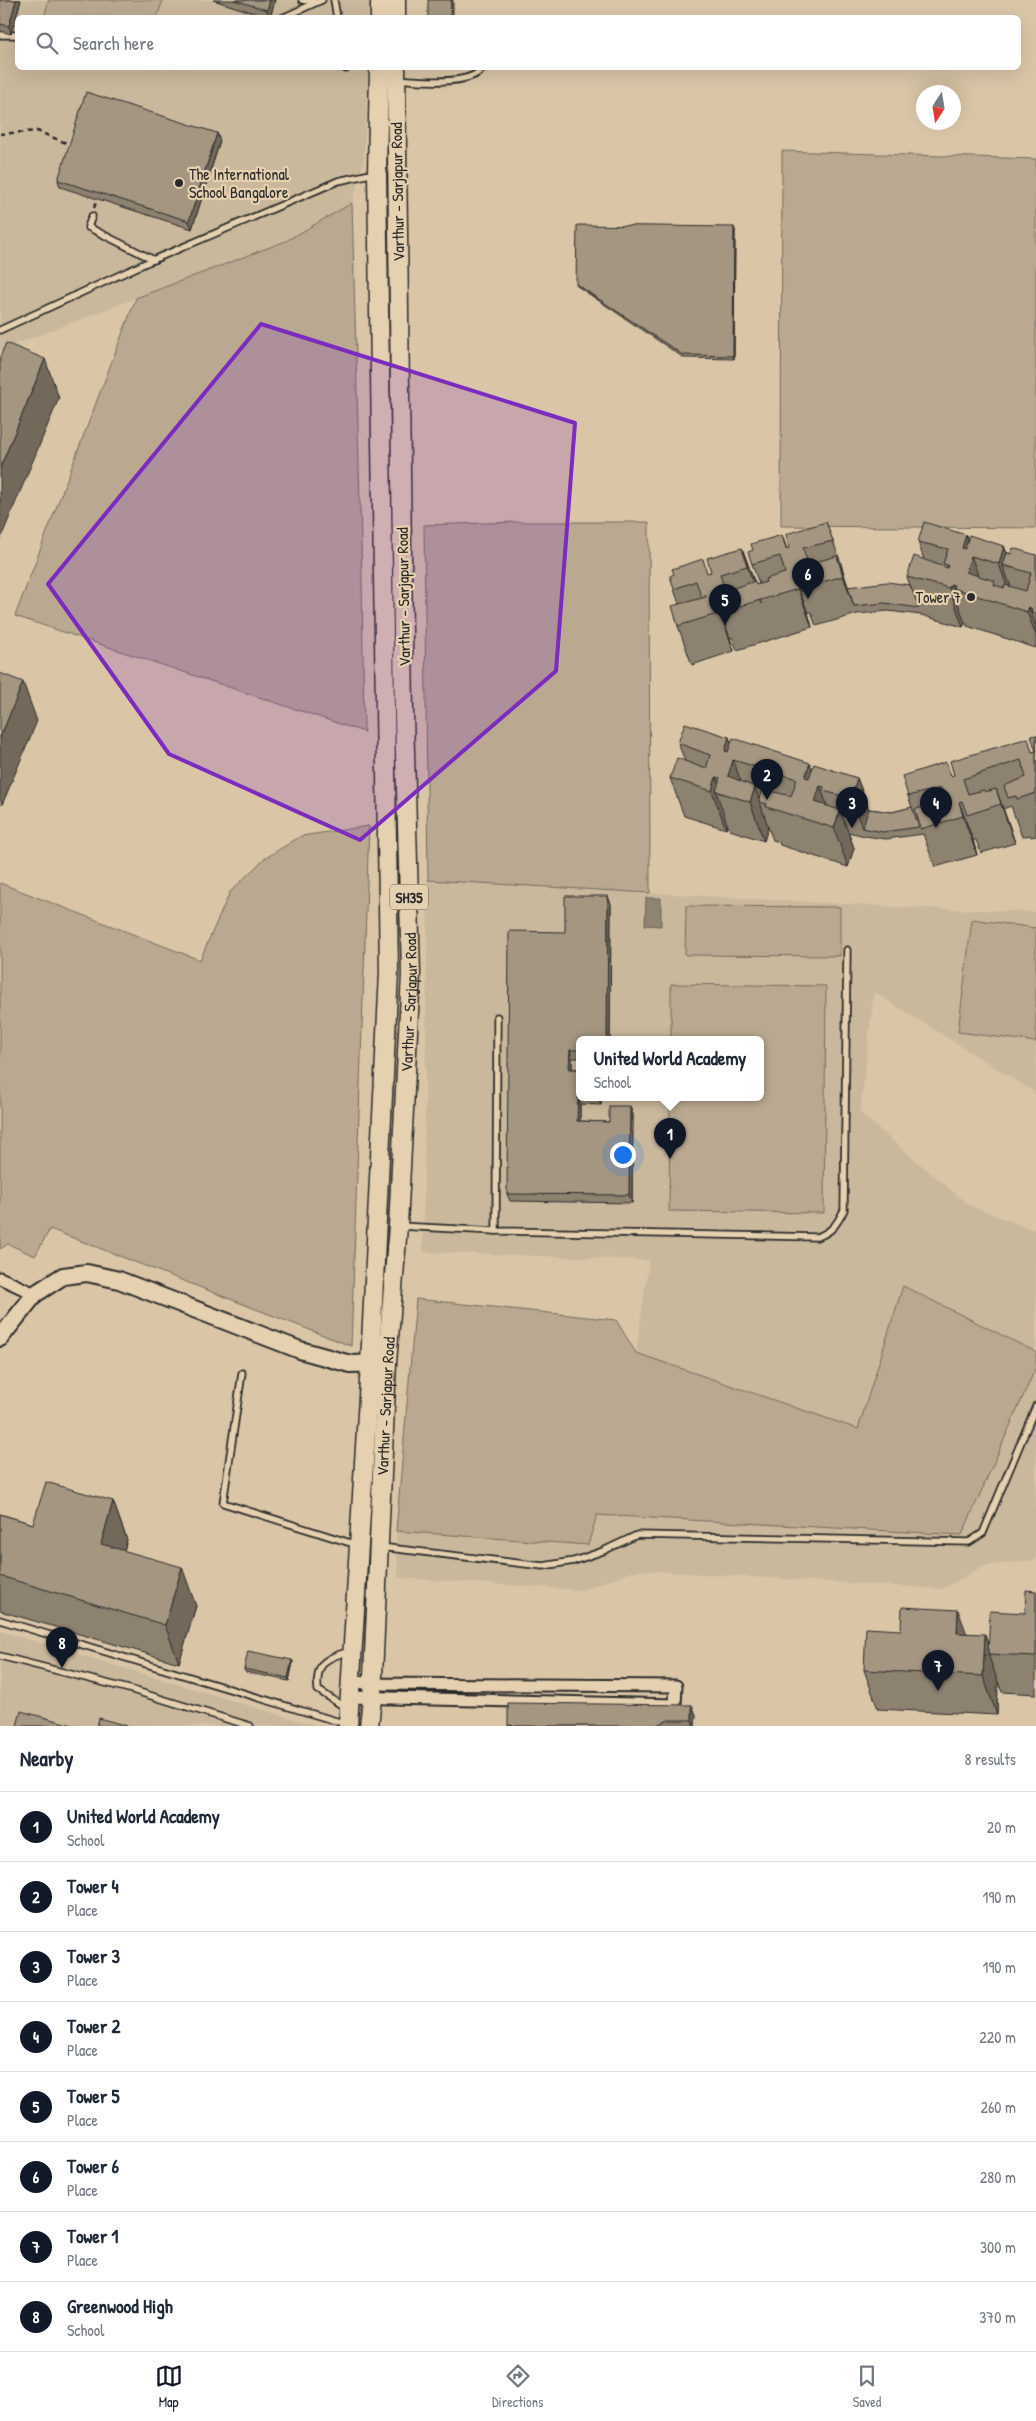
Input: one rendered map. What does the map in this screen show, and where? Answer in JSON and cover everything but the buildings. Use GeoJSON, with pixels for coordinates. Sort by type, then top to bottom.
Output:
{"type":"FeatureCollection","features":[{"type":"Feature","properties":{"kind":"main road"},"geometry":{"type":"LineString","coordinates":[[380,0],[380,15]]}},
{"type":"Feature","properties":{"kind":"main road"},"geometry":{"type":"LineString","coordinates":[[396,0],[396,15]]}},
{"type":"Feature","properties":{"kind":"main road","name":"Varthur - Sarjapur Road"},"geometry":{"type":"LineString","coordinates":[[369,1726],[378,1547],[379,1364],[389,972],[377,173],[379,70]]}},
{"type":"Feature","properties":{"kind":"main road","name":"Varthur - Sarjapur Road"},"geometry":{"type":"LineString","coordinates":[[349,1708],[359,1546],[379,1364],[398,1226],[411,974],[404,716],[396,73]]}},
{"type":"Feature","properties":{"kind":"street"},"geometry":{"type":"LineString","coordinates":[[0,1338],[35,1294],[63,1276],[86,1273],[119,1280],[300,1350],[350,1364],[379,1364]]}},
{"type":"Feature","properties":{"kind":"street"},"geometry":{"type":"LineString","coordinates":[[0,1278],[35,1294]]}},
{"type":"Feature","properties":{"kind":"street"},"geometry":{"type":"LineString","coordinates":[[349,1708],[372,1691],[446,1684],[676,1686],[675,1705],[447,1700],[372,1691]]}},
{"type":"Feature","properties":{"kind":"street"},"geometry":{"type":"LineString","coordinates":[[446,1684],[447,1700]]}},
{"type":"Feature","properties":{"kind":"lane"},"geometry":{"type":"LineString","coordinates":[[302,0],[310,2],[322,0]]}},
{"type":"Feature","properties":{"kind":"lane"},"geometry":{"type":"LineString","coordinates":[[289,15],[322,0]]}},
{"type":"Feature","properties":{"kind":"lane"},"geometry":{"type":"LineString","coordinates":[[334,0],[336,15]]}},
{"type":"Feature","properties":{"kind":"lane"},"geometry":{"type":"LineString","coordinates":[[0,35],[15,35]]}},
{"type":"Feature","properties":{"kind":"lane"},"geometry":{"type":"LineString","coordinates":[[396,73],[430,81],[468,78],[480,70]]}},
{"type":"Feature","properties":{"kind":"lane"},"geometry":{"type":"LineString","coordinates":[[0,330],[154,260],[338,181],[377,173]]}},
{"type":"Feature","properties":{"kind":"lane"},"geometry":{"type":"LineString","coordinates":[[92,216],[88,227],[154,260]]}},
{"type":"Feature","properties":{"kind":"lane"},"geometry":{"type":"LineString","coordinates":[[398,1226],[496,1231],[817,1237],[829,1233],[837,1224],[844,1210],[847,950]]}},
{"type":"Feature","properties":{"kind":"lane"},"geometry":{"type":"LineString","coordinates":[[496,1231],[497,1017]]}},
{"type":"Feature","properties":{"kind":"lane"},"geometry":{"type":"LineString","coordinates":[[242,1373],[223,1503],[359,1546]]}},
{"type":"Feature","properties":{"kind":"lane"},"geometry":{"type":"LineString","coordinates":[[378,1547],[543,1566],[574,1561],[603,1552],[636,1536],[969,1542],[983,1533],[1036,1406]]}},
{"type":"Feature","properties":{"kind":"lane"},"geometry":{"type":"LineString","coordinates":[[0,1620],[349,1708]]}},
{"type":"Feature","properties":{"kind":"lane"},"geometry":{"type":"LineString","coordinates":[[349,1708],[318,1690],[318,1685],[322,1664],[325,1659],[352,1650]]}},
{"type":"Feature","properties":{"kind":"lane"},"geometry":{"type":"LineString","coordinates":[[0,1656],[129,1689],[250,1726]]}},
{"type":"Feature","properties":{"kind":"path"},"geometry":{"type":"LineString","coordinates":[[0,134],[37,131],[74,146]]}},
{"type":"Feature","properties":{"kind":"highlighted area"},"geometry":{"type":"Polygon","coordinates":[[[261,324],[575,423],[556,671],[360,840],[169,754],[48,584],[261,324]]]}},
{"type":"Feature","properties":{"kind":"shaded area","name":"The International School Bangalore"},"geometry":{"type":"Polygon","coordinates":[[[0,0],[371,0],[370,15],[15,15],[15,70],[368,70],[364,162],[352,203],[286,241],[0,350],[0,0]]]}},
{"type":"Feature","properties":{"kind":"shaded area"},"geometry":{"type":"Polygon","coordinates":[[[49,0],[163,0],[158,15],[45,15],[49,0]]]}},
{"type":"Feature","properties":{"kind":"shaded area"},"geometry":{"type":"Polygon","coordinates":[[[782,151],[1036,159],[1036,528],[781,526],[782,151]]]}},
{"type":"Feature","properties":{"kind":"shaded area"},"geometry":{"type":"Polygon","coordinates":[[[352,203],[364,732],[15,616],[136,298],[286,241],[352,203]]]}},
{"type":"Feature","properties":{"kind":"shaded area"},"geometry":{"type":"Polygon","coordinates":[[[517,522],[649,522],[650,893],[428,880],[424,525],[517,522]]]}},
{"type":"Feature","properties":{"kind":"shaded area"},"geometry":{"type":"Polygon","coordinates":[[[369,826],[351,1346],[50,1229],[35,1256],[8,1244],[0,1249],[0,883],[200,960],[230,892],[264,859],[301,836],[369,826]]]}},
{"type":"Feature","properties":{"kind":"shaded area"},"geometry":{"type":"Polygon","coordinates":[[[428,880],[897,907],[1036,912],[1036,1093],[874,992],[860,1113],[969,1205],[1036,1231],[1036,1352],[903,1286],[858,1429],[636,1353],[649,1260],[423,1252],[428,880]]]}},
{"type":"Feature","properties":{"kind":"shaded area"},"geometry":{"type":"Polygon","coordinates":[[[646,898],[661,898],[661,926],[645,925],[646,898]]]}},
{"type":"Feature","properties":{"kind":"shaded area"},"geometry":{"type":"Polygon","coordinates":[[[686,906],[840,907],[840,956],[685,955],[686,906]]]}},
{"type":"Feature","properties":{"kind":"shaded area"},"geometry":{"type":"Polygon","coordinates":[[[972,919],[1036,928],[1036,1042],[958,1032],[972,919]]]}},
{"type":"Feature","properties":{"kind":"shaded area"},"geometry":{"type":"Polygon","coordinates":[[[671,984],[826,986],[824,1213],[669,1211],[670,1101],[764,1101],[764,1036],[671,1036],[671,984]]]}},
{"type":"Feature","properties":{"kind":"shaded area"},"geometry":{"type":"Polygon","coordinates":[[[903,1286],[1036,1352],[1036,1367],[962,1535],[597,1515],[588,1545],[396,1531],[416,1299],[616,1320],[636,1353],[858,1429],[903,1286]]]}},
{"type":"Feature","properties":{"kind":"shaded area"},"geometry":{"type":"Polygon","coordinates":[[[1036,1367],[1036,1560],[983,1566],[943,1589],[637,1570],[582,1590],[398,1578],[396,1531],[588,1545],[597,1515],[962,1535],[1036,1367]]]}},
{"type":"Feature","properties":{"kind":"shaded area"},"geometry":{"type":"Polygon","coordinates":[[[0,1631],[27,1639],[317,1726],[0,1726],[0,1631]]]}},
{"type":"Feature","properties":{"kind":"place","name":"The International School Bangalore"},"geometry":{"type":"Point","coordinates":[179,183]}},
{"type":"Feature","properties":{"kind":"place","name":"Tower 7"},"geometry":{"type":"Point","coordinates":[971,597]}},
{"type":"Feature","properties":{"kind":"place","name":"Tower 6"},"geometry":{"type":"Point","coordinates":[808,599]}},
{"type":"Feature","properties":{"kind":"place","name":"Tower 5"},"geometry":{"type":"Point","coordinates":[725,625]}},
{"type":"Feature","properties":{"kind":"place","name":"Tower 4"},"geometry":{"type":"Point","coordinates":[767,800]}},
{"type":"Feature","properties":{"kind":"place","name":"Tower 3"},"geometry":{"type":"Point","coordinates":[852,828]}},
{"type":"Feature","properties":{"kind":"place","name":"Tower 2"},"geometry":{"type":"Point","coordinates":[936,828]}},
{"type":"Feature","properties":{"kind":"place","name":"United World Academy"},"geometry":{"type":"Point","coordinates":[670,1159]}},
{"type":"Feature","properties":{"kind":"place","name":"Greenwood High"},"geometry":{"type":"Point","coordinates":[62,1668]}},
{"type":"Feature","properties":{"kind":"place","name":"Tower 1"},"geometry":{"type":"Point","coordinates":[938,1691]}}]}
